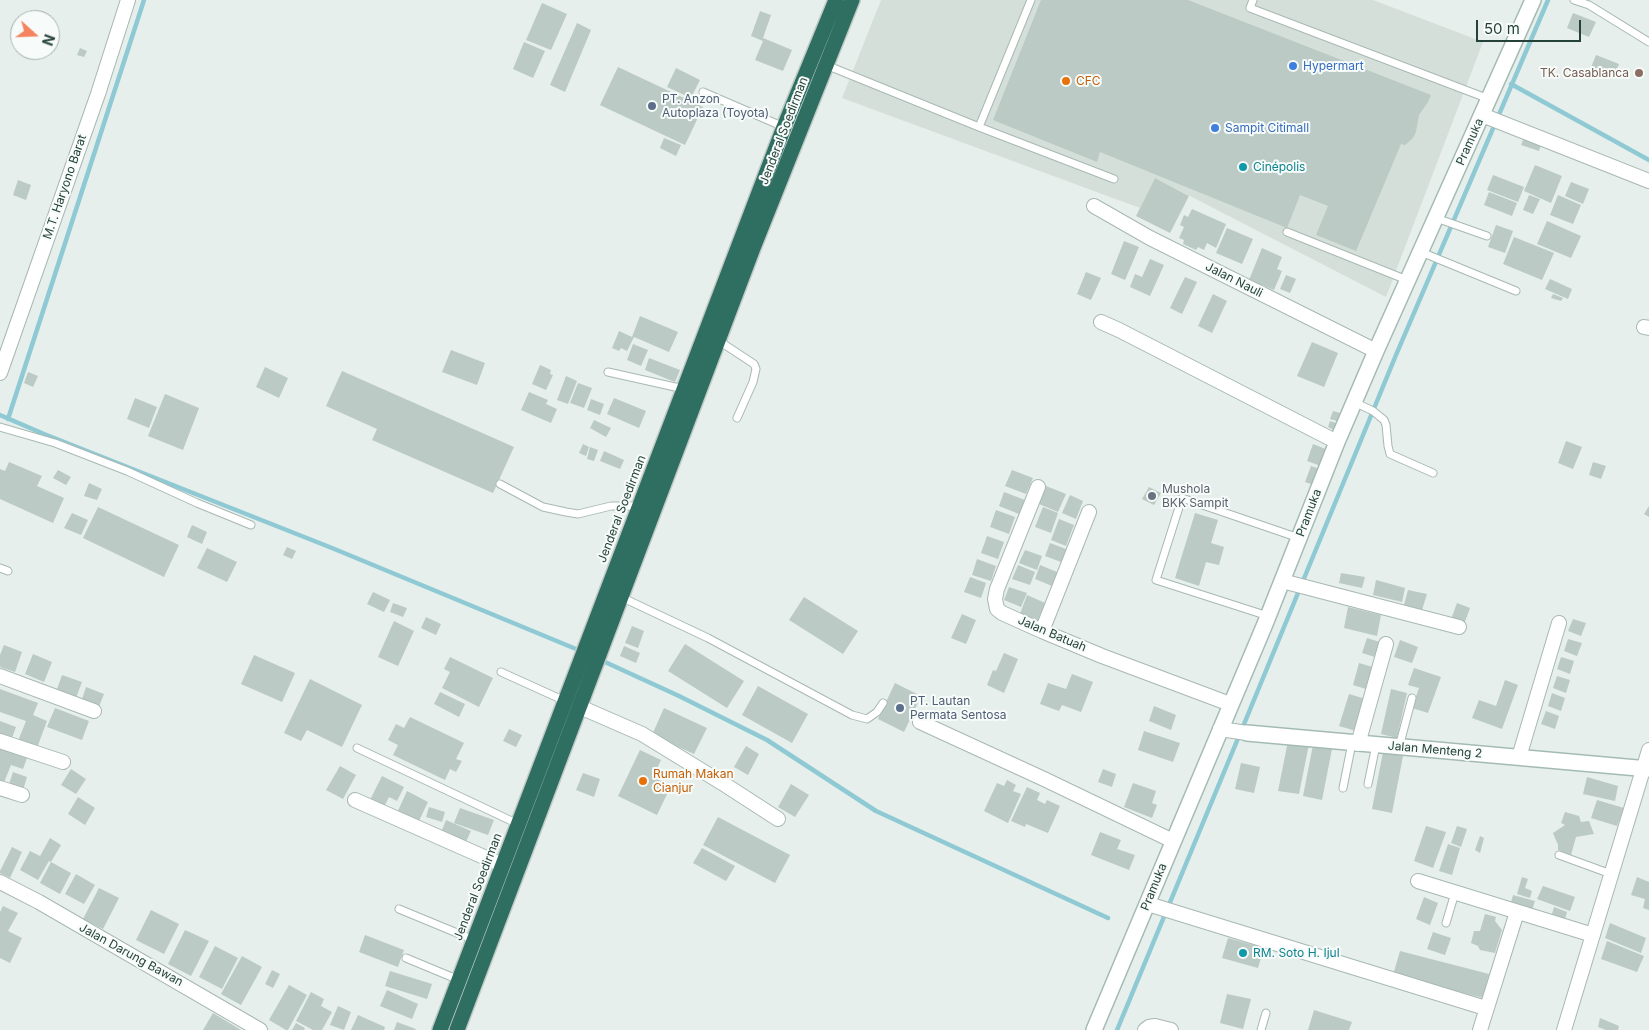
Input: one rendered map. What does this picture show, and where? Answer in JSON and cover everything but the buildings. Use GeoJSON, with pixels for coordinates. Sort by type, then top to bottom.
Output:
{"type":"FeatureCollection","features":[{"type":"Feature","properties":{"kind":"highway","name":"Jenderal Soedirman"},"geometry":{"type":"LineString","coordinates":[[440,1030],[658,454],[784,127],[836,0]]}},
{"type":"Feature","properties":{"kind":"highway","name":"Jenderal Soedirman"},"geometry":{"type":"LineString","coordinates":[[460,1029],[673,460],[852,0]]}},
{"type":"Feature","properties":{"kind":"highway"},"geometry":{"type":"LineString","coordinates":[[658,454],[673,460]]}},
{"type":"Feature","properties":{"kind":"street","name":"M.T. Haryono Barat"},"geometry":{"type":"LineString","coordinates":[[0,372],[98,94],[128,0]]}},
{"type":"Feature","properties":{"kind":"street","name":"Pramuka"},"geometry":{"type":"LineString","coordinates":[[1094,1030],[1173,841],[1226,730],[1230,704],[1268,616],[1288,583],[1300,539],[1337,442],[1407,280],[1436,218],[1492,119],[1489,99],[1532,0]]}},
{"type":"Feature","properties":{"kind":"street"},"geometry":{"type":"LineString","coordinates":[[1492,119],[1649,181]]}},
{"type":"Feature","properties":{"kind":"street","name":"Jalan Nauli"},"geometry":{"type":"LineString","coordinates":[[1094,206],[1150,238],[1376,351]]}},
{"type":"Feature","properties":{"kind":"street"},"geometry":{"type":"LineString","coordinates":[[1101,322],[1337,442]]}},
{"type":"Feature","properties":{"kind":"street","name":"Jalan Batuah"},"geometry":{"type":"LineString","coordinates":[[1038,487],[997,589],[995,599],[997,608],[1002,613],[1102,656],[1230,704]]}},
{"type":"Feature","properties":{"kind":"street"},"geometry":{"type":"LineString","coordinates":[[1042,631],[1089,512]]}},
{"type":"Feature","properties":{"kind":"street"},"geometry":{"type":"LineString","coordinates":[[1288,583],[1459,627]]}},
{"type":"Feature","properties":{"kind":"street"},"geometry":{"type":"LineString","coordinates":[[1519,757],[1559,623]]}},
{"type":"Feature","properties":{"kind":"street"},"geometry":{"type":"LineString","coordinates":[[1355,744],[1386,644]]}},
{"type":"Feature","properties":{"kind":"street"},"geometry":{"type":"LineString","coordinates":[[0,676],[94,711]]}},
{"type":"Feature","properties":{"kind":"street"},"geometry":{"type":"LineString","coordinates":[[580,707],[642,734],[778,819]]}},
{"type":"Feature","properties":{"kind":"street"},"geometry":{"type":"LineString","coordinates":[[920,722],[1173,841]]}},
{"type":"Feature","properties":{"kind":"street","name":"Jalan Menteng 2"},"geometry":{"type":"LineString","coordinates":[[1226,730],[1355,744],[1399,746],[1646,768]]}},
{"type":"Feature","properties":{"kind":"street"},"geometry":{"type":"LineString","coordinates":[[0,741],[63,762]]}},
{"type":"Feature","properties":{"kind":"street"},"geometry":{"type":"LineString","coordinates":[[1564,1030],[1611,874],[1646,768],[1649,750]]}},
{"type":"Feature","properties":{"kind":"street"},"geometry":{"type":"LineString","coordinates":[[0,788],[22,795]]}},
{"type":"Feature","properties":{"kind":"street"},"geometry":{"type":"LineString","coordinates":[[355,800],[502,865]]}},
{"type":"Feature","properties":{"kind":"street"},"geometry":{"type":"LineString","coordinates":[[1418,881],[1593,935]]}},
{"type":"Feature","properties":{"kind":"street","name":"Jalan Darung Bawan"},"geometry":{"type":"LineString","coordinates":[[0,882],[177,980],[260,1030]]}},
{"type":"Feature","properties":{"kind":"street"},"geometry":{"type":"LineString","coordinates":[[1148,904],[1478,1006]]}},
{"type":"Feature","properties":{"kind":"street"},"geometry":{"type":"LineString","coordinates":[[1480,1030],[1517,912]]}},
{"type":"Feature","properties":{"kind":"street"},"geometry":{"type":"LineString","coordinates":[[1145,1030],[1155,1026],[1171,1030]]}},
{"type":"Feature","properties":{"kind":"lane"},"geometry":{"type":"LineString","coordinates":[[979,127],[1031,0]]}},
{"type":"Feature","properties":{"kind":"lane"},"geometry":{"type":"LineString","coordinates":[[1253,0],[1250,8],[1489,99]]}},
{"type":"Feature","properties":{"kind":"lane"},"geometry":{"type":"LineString","coordinates":[[1574,0],[1589,5],[1649,42]]}},
{"type":"Feature","properties":{"kind":"lane"},"geometry":{"type":"LineString","coordinates":[[826,65],[1114,179]]}},
{"type":"Feature","properties":{"kind":"lane"},"geometry":{"type":"LineString","coordinates":[[703,92],[784,127]]}},
{"type":"Feature","properties":{"kind":"lane"},"geometry":{"type":"LineString","coordinates":[[1436,218],[1487,236]]}},
{"type":"Feature","properties":{"kind":"lane"},"geometry":{"type":"LineString","coordinates":[[1287,232],[1407,280]]}},
{"type":"Feature","properties":{"kind":"lane"},"geometry":{"type":"LineString","coordinates":[[1420,252],[1516,291]]}},
{"type":"Feature","properties":{"kind":"lane"},"geometry":{"type":"LineString","coordinates":[[719,341],[754,364],[756,369],[753,382],[737,418]]}},
{"type":"Feature","properties":{"kind":"lane"},"geometry":{"type":"LineString","coordinates":[[608,372],[684,389]]}},
{"type":"Feature","properties":{"kind":"lane"},"geometry":{"type":"LineString","coordinates":[[1354,402],[1373,411],[1384,420],[1390,454],[1433,473]]}},
{"type":"Feature","properties":{"kind":"lane"},"geometry":{"type":"LineString","coordinates":[[0,427],[55,443],[128,471],[197,503],[251,525]]}},
{"type":"Feature","properties":{"kind":"lane"},"geometry":{"type":"LineString","coordinates":[[500,484],[543,507],[578,514],[612,506],[639,506]]}},
{"type":"Feature","properties":{"kind":"lane"},"geometry":{"type":"LineString","coordinates":[[1268,616],[1156,580],[1182,498],[1300,539]]}},
{"type":"Feature","properties":{"kind":"lane"},"geometry":{"type":"LineString","coordinates":[[0,568],[8,571]]}},
{"type":"Feature","properties":{"kind":"lane"},"geometry":{"type":"LineString","coordinates":[[621,597],[708,638],[852,715],[862,718],[871,717],[883,703]]}},
{"type":"Feature","properties":{"kind":"lane"},"geometry":{"type":"LineString","coordinates":[[502,672],[565,701]]}},
{"type":"Feature","properties":{"kind":"lane"},"geometry":{"type":"LineString","coordinates":[[1399,746],[1412,698]]}},
{"type":"Feature","properties":{"kind":"lane"},"geometry":{"type":"LineString","coordinates":[[1343,788],[1355,744]]}},
{"type":"Feature","properties":{"kind":"lane"},"geometry":{"type":"LineString","coordinates":[[1368,784],[1376,745]]}},
{"type":"Feature","properties":{"kind":"lane"},"geometry":{"type":"LineString","coordinates":[[358,748],[518,824]]}},
{"type":"Feature","properties":{"kind":"lane"},"geometry":{"type":"LineString","coordinates":[[1558,855],[1611,874]]}},
{"type":"Feature","properties":{"kind":"lane"},"geometry":{"type":"LineString","coordinates":[[1446,923],[1455,893]]}},
{"type":"Feature","properties":{"kind":"lane"},"geometry":{"type":"LineString","coordinates":[[399,909],[474,940]]}},
{"type":"Feature","properties":{"kind":"lane"},"geometry":{"type":"LineString","coordinates":[[406,958],[459,980]]}},
{"type":"Feature","properties":{"kind":"lane"},"geometry":{"type":"LineString","coordinates":[[1261,1030],[1266,1013]]}},
{"type":"Feature","properties":{"kind":"shaded area"},"geometry":{"type":"Polygon","coordinates":[[[881,0],[1373,0],[1483,42],[1386,297],[1155,178],[1140,208],[842,98],[881,0]]]}},
{"type":"Feature","properties":{"kind":"waterway"},"geometry":{"type":"LineString","coordinates":[[8,419],[144,0]]}},
{"type":"Feature","properties":{"kind":"waterway"},"geometry":{"type":"LineString","coordinates":[[1242,729],[1396,355],[1548,0]]}},
{"type":"Feature","properties":{"kind":"waterway"},"geometry":{"type":"LineString","coordinates":[[1511,84],[1649,160]]}},
{"type":"Feature","properties":{"kind":"waterway"},"geometry":{"type":"LineString","coordinates":[[0,415],[332,548],[576,649]]}},
{"type":"Feature","properties":{"kind":"waterway"},"geometry":{"type":"LineString","coordinates":[[605,662],[767,740],[876,811],[1108,918]]}},
{"type":"Feature","properties":{"kind":"waterway"},"geometry":{"type":"LineString","coordinates":[[1117,1030],[1239,736]]}},
{"type":"Feature","properties":{"kind":"place","name":"Hypermart"},"geometry":{"type":"Point","coordinates":[1293,66]}},
{"type":"Feature","properties":{"kind":"place","name":"TK. Casablanca"},"geometry":{"type":"Point","coordinates":[1639,73]}},
{"type":"Feature","properties":{"kind":"place","name":"CFC"},"geometry":{"type":"Point","coordinates":[1066,81]}},
{"type":"Feature","properties":{"kind":"place","name":"PT. Anzon Autoplaza (Toyota)"},"geometry":{"type":"Point","coordinates":[652,106]}},
{"type":"Feature","properties":{"kind":"place","name":"Sampit Citimall"},"geometry":{"type":"Point","coordinates":[1215,128]}},
{"type":"Feature","properties":{"kind":"place","name":"Cinépolis"},"geometry":{"type":"Point","coordinates":[1243,167]}},
{"type":"Feature","properties":{"kind":"place","name":"Mushola BKK Sampit"},"geometry":{"type":"Point","coordinates":[1152,496]}},
{"type":"Feature","properties":{"kind":"place","name":"PT. Lautan Permata Sentosa"},"geometry":{"type":"Point","coordinates":[900,708]}},
{"type":"Feature","properties":{"kind":"place","name":"Rumah Makan Cianjur"},"geometry":{"type":"Point","coordinates":[643,781]}},
{"type":"Feature","properties":{"kind":"place","name":"RM. Soto H. Ijul"},"geometry":{"type":"Point","coordinates":[1243,953]}}]}
